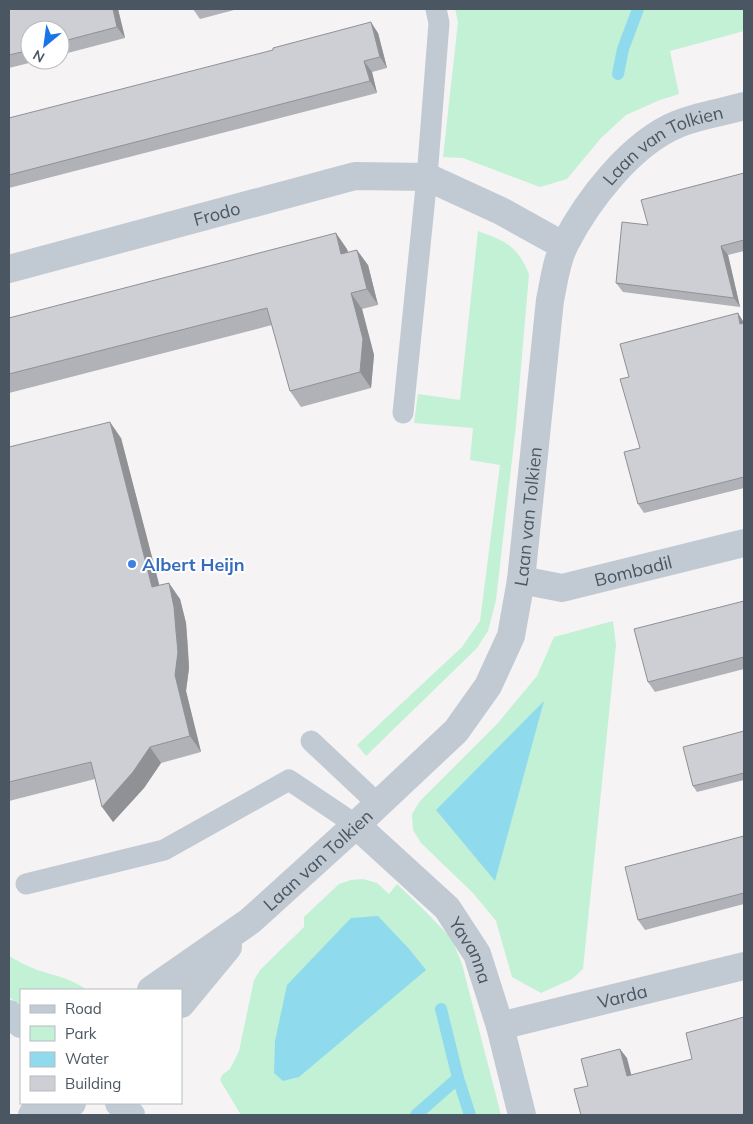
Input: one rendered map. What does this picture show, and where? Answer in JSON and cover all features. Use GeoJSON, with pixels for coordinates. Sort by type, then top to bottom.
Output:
{"type":"FeatureCollection","features":[{"type":"Feature","properties":{"kind":"main road"},"geometry":{"type":"LineString","coordinates":[[9,1014],[20,1023]]}},
{"type":"Feature","properties":{"kind":"main road"},"geometry":{"type":"LineString","coordinates":[[120,1104],[131,1115]]}},
{"type":"Feature","properties":{"kind":"street","name":"Laan van Tolkien"},"geometry":{"type":"LineString","coordinates":[[152,989],[250,920],[456,731],[488,686],[511,636],[520,580],[550,300],[556,270],[564,246],[596,194],[626,161],[649,141],[678,124],[744,106]]}},
{"type":"Feature","properties":{"kind":"street","name":"Frodo"},"geometry":{"type":"LineString","coordinates":[[9,269],[355,176],[426,177],[501,211],[564,246]]}},
{"type":"Feature","properties":{"kind":"street","name":"Bombadil"},"geometry":{"type":"LineString","coordinates":[[520,580],[562,588],[744,543]]}},
{"type":"Feature","properties":{"kind":"street","name":"Yavanna"},"geometry":{"type":"LineString","coordinates":[[356,824],[447,908],[477,954],[500,1026],[522,1115]]}},
{"type":"Feature","properties":{"kind":"street","name":"Laan van Tolkien"},"geometry":{"type":"LineString","coordinates":[[182,1003],[250,920]]}},
{"type":"Feature","properties":{"kind":"street","name":"Varda"},"geometry":{"type":"LineString","coordinates":[[500,1026],[744,966]]}},
{"type":"Feature","properties":{"kind":"street"},"geometry":{"type":"LineString","coordinates":[[32,1115],[38,1104]]}},
{"type":"Feature","properties":{"kind":"street"},"geometry":{"type":"LineString","coordinates":[[54,1115],[70,1104]]}},
{"type":"Feature","properties":{"kind":"lane"},"geometry":{"type":"LineString","coordinates":[[404,413],[439,23],[436,9]]}},
{"type":"Feature","properties":{"kind":"lane"},"geometry":{"type":"LineString","coordinates":[[311,741],[378,804]]}},
{"type":"Feature","properties":{"kind":"lane"},"geometry":{"type":"LineString","coordinates":[[26,884],[164,850],[289,780],[356,824]]}},
{"type":"Feature","properties":{"kind":"green space"},"geometry":{"type":"Polygon","coordinates":[[[455,9],[744,9],[744,31],[670,51],[679,94],[626,115],[601,138],[567,179],[540,187],[463,158],[443,157],[458,22],[455,9]]]}},
{"type":"Feature","properties":{"kind":"green space"},"geometry":{"type":"Polygon","coordinates":[[[478,231],[503,241],[515,250],[529,274],[516,425],[496,600],[488,631],[477,648],[366,756],[357,745],[462,647],[480,621],[500,465],[470,460],[473,428],[414,423],[418,394],[460,400],[478,231]]]}},
{"type":"Feature","properties":{"kind":"green space"},"geometry":{"type":"Polygon","coordinates":[[[613,621],[616,645],[583,969],[572,979],[541,993],[512,977],[496,921],[473,893],[421,843],[413,830],[412,814],[420,801],[497,724],[537,676],[554,637],[613,621]]]}},
{"type":"Feature","properties":{"kind":"green space"},"geometry":{"type":"Polygon","coordinates":[[[363,879],[377,883],[389,894],[397,884],[452,939],[462,964],[501,1115],[241,1115],[220,1080],[222,1075],[230,1069],[239,1051],[254,980],[260,970],[304,927],[304,917],[339,884],[363,879]]]}},
{"type":"Feature","properties":{"kind":"green space"},"geometry":{"type":"Polygon","coordinates":[[[9,956],[37,970],[69,980],[86,989],[20,989],[20,1005],[9,997],[9,956]]]}},
{"type":"Feature","properties":{"kind":"water"},"geometry":{"type":"Polygon","coordinates":[[[544,701],[495,881],[436,810],[544,701]]]}},
{"type":"Feature","properties":{"kind":"water"},"geometry":{"type":"Polygon","coordinates":[[[378,916],[426,970],[299,1077],[283,1081],[274,1073],[275,1041],[287,985],[351,918],[378,916]]]}},
{"type":"Feature","properties":{"kind":"building"},"geometry":{"type":"Polygon","coordinates":[[[9,9],[113,9],[117,27],[70,39],[70,20],[20,20],[20,52],[9,55],[9,9]]]}},
{"type":"Feature","properties":{"kind":"building"},"geometry":{"type":"Polygon","coordinates":[[[371,22],[380,57],[364,61],[370,81],[9,175],[9,118],[273,50],[273,48],[371,22]]]}},
{"type":"Feature","properties":{"kind":"building"},"geometry":{"type":"Polygon","coordinates":[[[744,173],[744,240],[721,246],[734,298],[616,283],[622,222],[648,225],[641,200],[744,173]]]}},
{"type":"Feature","properties":{"kind":"building"},"geometry":{"type":"Polygon","coordinates":[[[336,233],[341,254],[357,250],[367,289],[351,293],[363,339],[360,372],[290,391],[267,308],[9,374],[9,318],[336,233]]]}},
{"type":"Feature","properties":{"kind":"building"},"geometry":{"type":"Polygon","coordinates":[[[738,313],[740,324],[744,323],[744,477],[638,504],[624,452],[640,448],[620,379],[629,377],[620,344],[738,313]]]}},
{"type":"Feature","properties":{"kind":"building"},"geometry":{"type":"Polygon","coordinates":[[[110,422],[152,587],[169,583],[174,607],[178,652],[175,675],[190,736],[150,747],[133,772],[102,807],[91,762],[9,782],[9,447],[110,422]]]}},
{"type":"Feature","properties":{"kind":"building"},"geometry":{"type":"Polygon","coordinates":[[[744,601],[744,657],[648,682],[634,629],[744,601]]]}},
{"type":"Feature","properties":{"kind":"building"},"geometry":{"type":"Polygon","coordinates":[[[744,731],[744,773],[693,786],[683,747],[744,731]]]}},
{"type":"Feature","properties":{"kind":"building"},"geometry":{"type":"Polygon","coordinates":[[[744,836],[744,893],[638,920],[625,867],[744,836]]]}},
{"type":"Feature","properties":{"kind":"building"},"geometry":{"type":"Polygon","coordinates":[[[744,1017],[744,1115],[581,1115],[574,1089],[588,1086],[581,1059],[620,1049],[627,1076],[692,1059],[686,1033],[744,1017]]]}},
{"type":"Feature","properties":{"kind":"waterway"},"geometry":{"type":"LineString","coordinates":[[618,74],[623,49],[638,9]]}},
{"type":"Feature","properties":{"kind":"waterway"},"geometry":{"type":"LineString","coordinates":[[416,1115],[458,1078],[441,1009]]}},
{"type":"Feature","properties":{"kind":"waterway"},"geometry":{"type":"LineString","coordinates":[[458,1078],[470,1115]]}},
{"type":"Feature","properties":{"kind":"place","name":"Albert Heijn"},"geometry":{"type":"Point","coordinates":[132,564]}}]}
